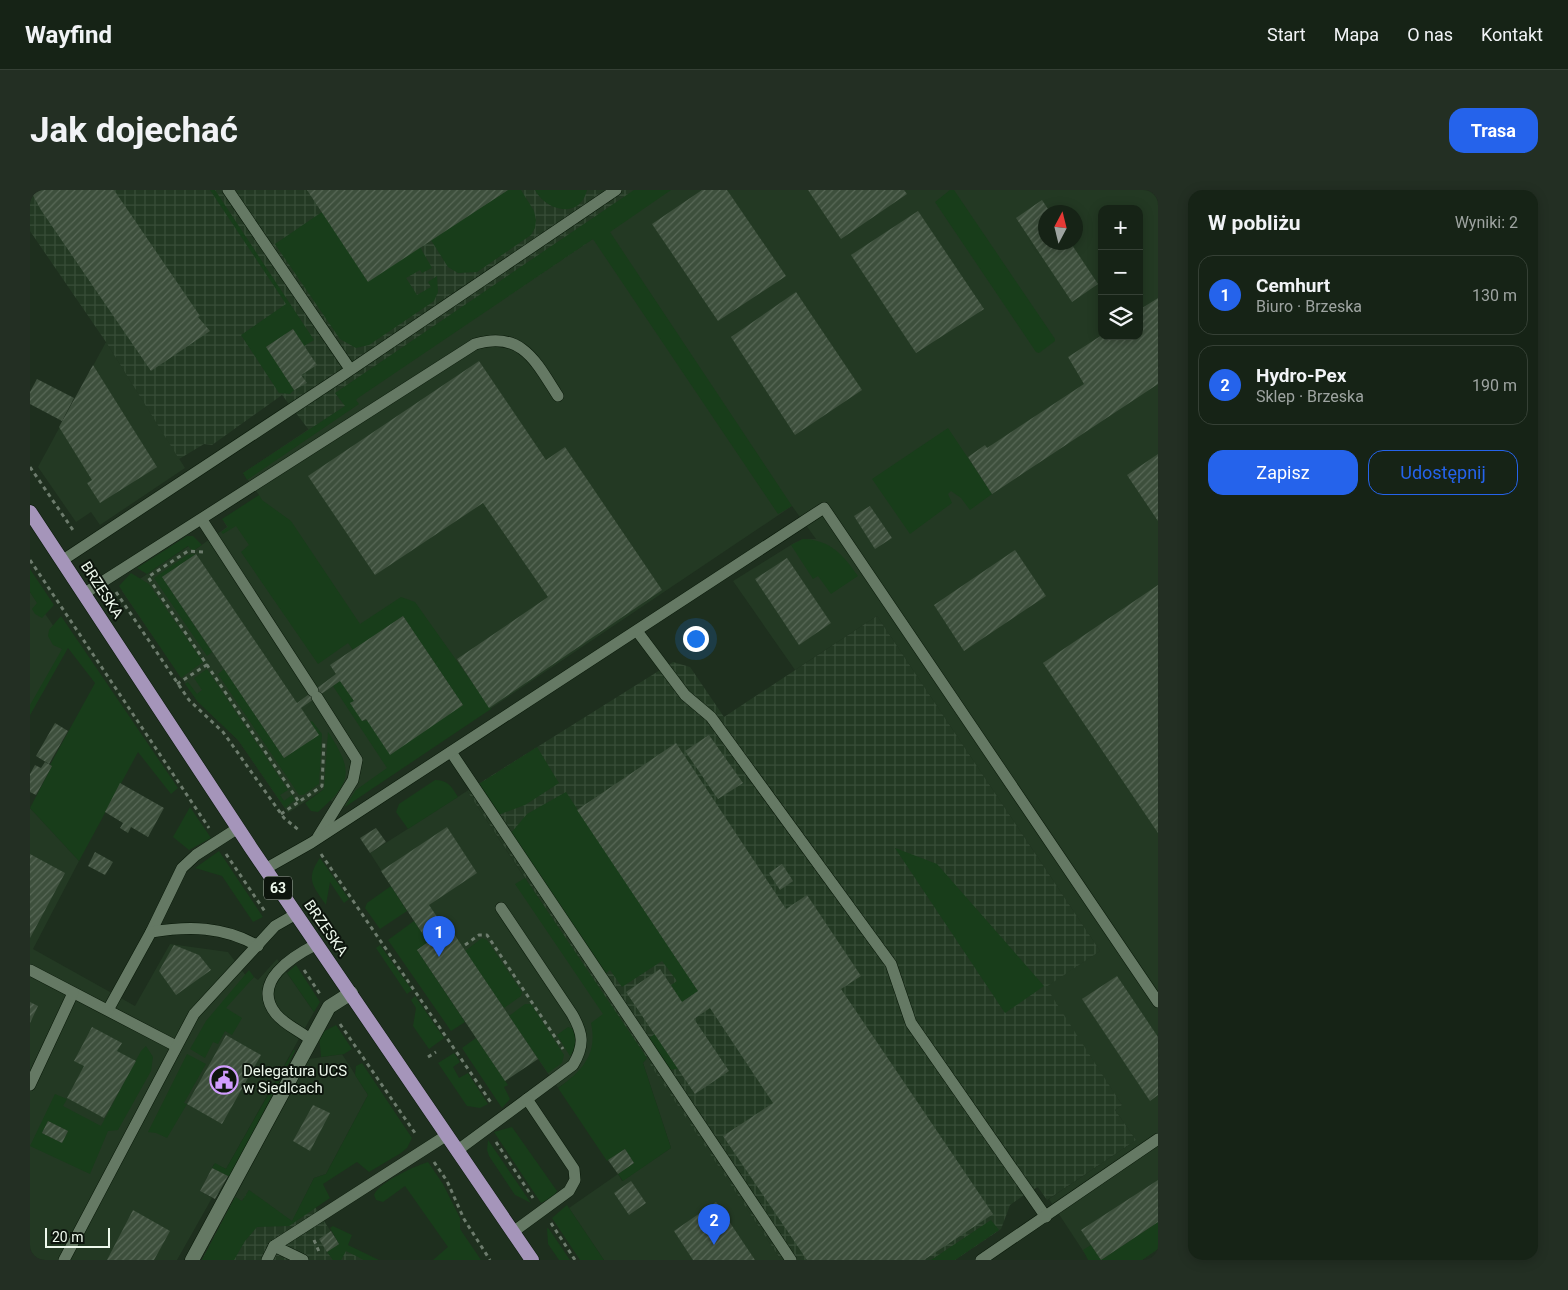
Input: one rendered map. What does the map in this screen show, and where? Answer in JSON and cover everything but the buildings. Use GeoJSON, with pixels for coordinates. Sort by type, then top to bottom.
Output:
{"type":"FeatureCollection","features":[{"type":"Feature","properties":{"kind":"main road","name":"BRZESKA"},"geometry":{"type":"LineString","coordinates":[[30,512],[265,869],[532,1260]]}},
{"type":"Feature","properties":{"kind":"street"},"geometry":{"type":"LineString","coordinates":[[192,1260],[329,1007],[351,993]]}},
{"type":"Feature","properties":{"kind":"lane"},"geometry":{"type":"LineString","coordinates":[[228,190],[350,369]]}},
{"type":"Feature","properties":{"kind":"lane"},"geometry":{"type":"LineString","coordinates":[[63,560],[616,190]]}},
{"type":"Feature","properties":{"kind":"lane"},"geometry":{"type":"LineString","coordinates":[[85,593],[475,344],[490,339],[519,345],[533,357],[558,396]]}},
{"type":"Feature","properties":{"kind":"lane"},"geometry":{"type":"LineString","coordinates":[[265,869],[314,841],[824,508],[1158,1002]]}},
{"type":"Feature","properties":{"kind":"lane"},"geometry":{"type":"LineString","coordinates":[[202,520],[357,760],[353,780],[314,841]]}},
{"type":"Feature","properties":{"kind":"lane"},"geometry":{"type":"LineString","coordinates":[[637,630],[684,695],[711,717],[892,964],[911,1023],[1027,1194],[1046,1217]]}},
{"type":"Feature","properties":{"kind":"lane"},"geometry":{"type":"LineString","coordinates":[[451,752],[791,1260]]}},
{"type":"Feature","properties":{"kind":"lane"},"geometry":{"type":"LineString","coordinates":[[108,1010],[151,932],[182,868],[196,855],[238,828]]}},
{"type":"Feature","properties":{"kind":"lane"},"geometry":{"type":"LineString","coordinates":[[458,1150],[573,1065],[582,1045],[581,1029],[501,908]]}},
{"type":"Feature","properties":{"kind":"lane"},"geometry":{"type":"LineString","coordinates":[[64,1260],[194,1014],[275,926],[296,914]]}},
{"type":"Feature","properties":{"kind":"lane"},"geometry":{"type":"LineString","coordinates":[[151,932],[180,927],[218,931],[238,935],[258,946]]}},
{"type":"Feature","properties":{"kind":"lane"},"geometry":{"type":"LineString","coordinates":[[311,1040],[276,1014],[269,996],[275,974],[294,956],[317,944]]}},
{"type":"Feature","properties":{"kind":"lane"},"geometry":{"type":"LineString","coordinates":[[30,970],[176,1046]]}},
{"type":"Feature","properties":{"kind":"lane"},"geometry":{"type":"LineString","coordinates":[[30,1085],[74,993]]}},
{"type":"Feature","properties":{"kind":"lane"},"geometry":{"type":"LineString","coordinates":[[512,1232],[569,1191],[574,1186],[576,1174],[527,1099]]}},
{"type":"Feature","properties":{"kind":"lane"},"geometry":{"type":"LineString","coordinates":[[267,1260],[274,1246],[447,1135]]}},
{"type":"Feature","properties":{"kind":"lane"},"geometry":{"type":"LineString","coordinates":[[981,1260],[1158,1139]]}},
{"type":"Feature","properties":{"kind":"lane"},"geometry":{"type":"LineString","coordinates":[[274,1246],[303,1260]]}},
{"type":"Feature","properties":{"kind":"path"},"geometry":{"type":"LineString","coordinates":[[30,467],[85,547]]}},
{"type":"Feature","properties":{"kind":"path"},"geometry":{"type":"LineString","coordinates":[[207,558],[201,550],[188,551],[148,577],[299,802]]}},
{"type":"Feature","properties":{"kind":"path"},"geometry":{"type":"LineString","coordinates":[[30,560],[275,926]]}},
{"type":"Feature","properties":{"kind":"path"},"geometry":{"type":"LineString","coordinates":[[107,579],[189,700],[223,732],[281,814],[314,841],[481,1084],[495,1109]]}},
{"type":"Feature","properties":{"kind":"path"},"geometry":{"type":"LineString","coordinates":[[177,684],[208,664]]}},
{"type":"Feature","properties":{"kind":"path"},"geometry":{"type":"LineString","coordinates":[[281,814],[322,786],[324,732]]}},
{"type":"Feature","properties":{"kind":"path"},"geometry":{"type":"LineString","coordinates":[[465,945],[479,935],[488,935],[573,1065]]}},
{"type":"Feature","properties":{"kind":"path"},"geometry":{"type":"LineString","coordinates":[[294,956],[447,1181],[464,1219],[490,1260]]}},
{"type":"Feature","properties":{"kind":"path"},"geometry":{"type":"LineString","coordinates":[[428,1057],[436,1052]]}},
{"type":"Feature","properties":{"kind":"path"},"geometry":{"type":"LineString","coordinates":[[487,1128],[575,1260]]}},
{"type":"Feature","properties":{"kind":"shaded area"},"geometry":{"type":"Polygon","coordinates":[[[30,190],[666,190],[309,430],[282,395],[212,445],[204,444],[179,459],[106,342],[30,231],[30,190]]]}},
{"type":"Feature","properties":{"kind":"shaded area"},"geometry":{"type":"Polygon","coordinates":[[[210,190],[215,190],[314,340],[304,346],[293,329],[266,347],[294,390],[290,394],[279,393],[241,335],[286,304],[210,190]]]}},
{"type":"Feature","properties":{"kind":"shaded area"},"geometry":{"type":"Polygon","coordinates":[[[508,190],[521,190],[534,211],[535,228],[531,235],[477,272],[458,273],[448,267],[431,240],[508,190]]]}},
{"type":"Feature","properties":{"kind":"shaded area"},"geometry":{"type":"Polygon","coordinates":[[[535,190],[587,190],[578,205],[571,209],[563,209],[547,203],[540,198],[535,190]]]}},
{"type":"Feature","properties":{"kind":"shaded area"},"geometry":{"type":"Polygon","coordinates":[[[634,190],[671,190],[610,232],[792,506],[778,514],[593,239],[358,398],[356,400],[359,404],[247,480],[243,473],[345,406],[335,393],[634,190]]]}},
{"type":"Feature","properties":{"kind":"shaded area"},"geometry":{"type":"Polygon","coordinates":[[[666,190],[1158,190],[1158,1249],[1142,1260],[1089,1260],[1049,1199],[1136,1140],[1115,1110],[1122,1105],[1045,987],[1100,951],[877,616],[795,670],[733,581],[794,543],[803,539],[816,539],[792,506],[344,807],[331,801],[324,789],[288,813],[238,740],[198,702],[122,591],[189,546],[193,551],[227,527],[224,522],[257,499],[259,495],[243,473],[666,190]]]}},
{"type":"Feature","properties":{"kind":"shaded area"},"geometry":{"type":"Polygon","coordinates":[[[950,190],[954,190],[1055,339],[1055,341],[1039,353],[1036,352],[935,202],[950,190]]]}},
{"type":"Feature","properties":{"kind":"shaded area"},"geometry":{"type":"Polygon","coordinates":[[[322,212],[420,247],[432,268],[422,273],[420,270],[406,278],[417,295],[431,287],[428,282],[437,276],[438,292],[434,301],[369,345],[356,348],[340,339],[275,244],[322,212]]]}},
{"type":"Feature","properties":{"kind":"shaded area"},"geometry":{"type":"Polygon","coordinates":[[[106,342],[185,468],[100,525],[91,512],[76,522],[38,467],[106,342]]]}},
{"type":"Feature","properties":{"kind":"shaded area"},"geometry":{"type":"Polygon","coordinates":[[[948,428],[992,494],[970,510],[961,498],[951,491],[948,494],[952,503],[910,534],[872,479],[948,428]]]}},
{"type":"Feature","properties":{"kind":"shaded area"},"geometry":{"type":"Polygon","coordinates":[[[259,495],[262,500],[291,521],[360,624],[401,597],[415,602],[491,709],[345,807],[356,790],[387,768],[333,686],[340,681],[354,701],[351,703],[363,721],[463,705],[403,616],[353,650],[348,643],[318,664],[241,552],[249,545],[236,526],[223,534],[221,532],[228,527],[222,519],[259,495]]]}},
{"type":"Feature","properties":{"kind":"shaded area"},"geometry":{"type":"Polygon","coordinates":[[[187,536],[193,536],[202,545],[193,551],[188,546],[147,574],[137,568],[187,536]]]}},
{"type":"Feature","properties":{"kind":"shaded area"},"geometry":{"type":"Polygon","coordinates":[[[803,539],[821,542],[835,550],[858,576],[831,594],[818,576],[813,579],[791,545],[803,539]]]}},
{"type":"Feature","properties":{"kind":"shaded area"},"geometry":{"type":"Polygon","coordinates":[[[196,554],[162,577],[212,652],[207,656],[154,578],[187,555],[196,554]]]}},
{"type":"Feature","properties":{"kind":"shaded area"},"geometry":{"type":"Polygon","coordinates":[[[30,569],[54,605],[42,618],[35,614],[32,609],[37,603],[30,592],[30,569]]]}},
{"type":"Feature","properties":{"kind":"shaded area"},"geometry":{"type":"Polygon","coordinates":[[[131,573],[149,584],[203,662],[181,678],[119,586],[131,573]]]}},
{"type":"Feature","properties":{"kind":"shaded area"},"geometry":{"type":"Polygon","coordinates":[[[30,592],[68,647],[30,715],[30,592]]]}},
{"type":"Feature","properties":{"kind":"shaded area"},"geometry":{"type":"Polygon","coordinates":[[[61,616],[178,788],[171,794],[138,752],[79,861],[30,808],[52,766],[50,765],[95,683],[68,648],[30,715],[30,705],[62,649],[53,645],[48,636],[49,630],[61,616]]]}},
{"type":"Feature","properties":{"kind":"shaded area"},"geometry":{"type":"Polygon","coordinates":[[[877,616],[1100,951],[1046,987],[1122,1105],[1115,1110],[1136,1140],[1047,1200],[1038,1187],[1027,1193],[1010,1205],[1001,1229],[955,1260],[781,1260],[467,791],[673,662],[690,667],[724,717],[877,616]]]}},
{"type":"Feature","properties":{"kind":"shaded area"},"geometry":{"type":"Polygon","coordinates":[[[207,669],[288,790],[280,795],[284,801],[292,795],[295,800],[285,808],[238,740],[198,702],[185,684],[188,682],[197,694],[202,690],[194,678],[207,669]]]}},
{"type":"Feature","properties":{"kind":"shaded area"},"geometry":{"type":"Polygon","coordinates":[[[224,669],[284,758],[318,735],[310,722],[312,721],[322,734],[319,784],[303,795],[299,795],[218,674],[224,669]]]}},
{"type":"Feature","properties":{"kind":"shaded area"},"geometry":{"type":"Polygon","coordinates":[[[328,732],[342,756],[346,775],[343,784],[330,802],[318,812],[311,811],[305,803],[324,789],[328,732]]]}},
{"type":"Feature","properties":{"kind":"shaded area"},"geometry":{"type":"Polygon","coordinates":[[[537,747],[559,783],[525,805],[498,815],[479,784],[537,747]]]}},
{"type":"Feature","properties":{"kind":"shaded area"},"geometry":{"type":"Polygon","coordinates":[[[435,780],[443,781],[449,785],[458,797],[408,829],[396,812],[399,804],[435,780]]]}},
{"type":"Feature","properties":{"kind":"shaded area"},"geometry":{"type":"Polygon","coordinates":[[[467,791],[630,1036],[558,1088],[538,1059],[505,1081],[417,950],[428,942],[370,853],[467,791]]]}},
{"type":"Feature","properties":{"kind":"shaded area"},"geometry":{"type":"Polygon","coordinates":[[[566,792],[698,991],[682,1002],[671,985],[677,981],[662,961],[622,987],[610,970],[605,974],[511,833],[527,814],[566,792]]]}},
{"type":"Feature","properties":{"kind":"shaded area"},"geometry":{"type":"Polygon","coordinates":[[[190,807],[211,838],[189,850],[173,837],[190,807]]]}},
{"type":"Feature","properties":{"kind":"shaded area"},"geometry":{"type":"Polygon","coordinates":[[[30,808],[79,861],[33,949],[135,1006],[170,944],[228,952],[250,981],[254,977],[258,980],[277,959],[314,1012],[226,1169],[214,1164],[200,1191],[212,1198],[177,1260],[30,1260],[30,808]]]}},
{"type":"Feature","properties":{"kind":"shaded area"},"geometry":{"type":"Polygon","coordinates":[[[895,848],[937,864],[1044,986],[1005,1013],[895,848]]]}},
{"type":"Feature","properties":{"kind":"shaded area"},"geometry":{"type":"Polygon","coordinates":[[[219,851],[263,917],[253,922],[222,876],[195,868],[219,851]]]}},
{"type":"Feature","properties":{"kind":"shaded area"},"geometry":{"type":"Polygon","coordinates":[[[320,858],[349,899],[344,903],[330,882],[326,905],[314,887],[312,882],[313,872],[320,858]]]}},
{"type":"Feature","properties":{"kind":"shaded area"},"geometry":{"type":"Polygon","coordinates":[[[525,878],[647,1058],[643,1063],[671,1148],[623,1181],[618,1174],[634,1163],[625,1149],[607,1161],[558,1088],[574,1075],[586,1061],[592,1044],[591,1023],[603,1014],[515,884],[525,878]]]}},
{"type":"Feature","properties":{"kind":"shaded area"},"geometry":{"type":"Polygon","coordinates":[[[391,886],[407,911],[380,929],[365,908],[367,903],[391,886]]]}},
{"type":"Feature","properties":{"kind":"shaded area"},"geometry":{"type":"Polygon","coordinates":[[[414,921],[428,942],[417,950],[465,1022],[451,1031],[388,940],[414,921]]]}},
{"type":"Feature","properties":{"kind":"shaded area"},"geometry":{"type":"Polygon","coordinates":[[[482,938],[487,940],[522,992],[521,996],[504,1008],[465,951],[482,938]]]}},
{"type":"Feature","properties":{"kind":"shaded area"},"geometry":{"type":"Polygon","coordinates":[[[380,945],[412,990],[407,994],[376,948],[380,945]]]}},
{"type":"Feature","properties":{"kind":"shaded area"},"geometry":{"type":"Polygon","coordinates":[[[296,965],[320,1002],[314,1012],[287,973],[296,965]]]}},
{"type":"Feature","properties":{"kind":"shaded area"},"geometry":{"type":"Polygon","coordinates":[[[249,970],[254,977],[226,1008],[242,1018],[232,1035],[225,1031],[218,1044],[213,1042],[205,1058],[190,1049],[206,1021],[249,970]]]}},
{"type":"Feature","properties":{"kind":"shaded area"},"geometry":{"type":"Polygon","coordinates":[[[415,996],[444,1038],[429,1049],[413,1026],[416,1008],[411,1000],[415,996]]]}},
{"type":"Feature","properties":{"kind":"shaded area"},"geometry":{"type":"Polygon","coordinates":[[[525,1004],[531,1004],[564,1055],[562,1063],[548,1073],[509,1016],[525,1004]]]}},
{"type":"Feature","properties":{"kind":"shaded area"},"geometry":{"type":"Polygon","coordinates":[[[336,1025],[352,1049],[344,1054],[321,1057],[319,1034],[336,1025]]]}},
{"type":"Feature","properties":{"kind":"shaded area"},"geometry":{"type":"Polygon","coordinates":[[[568,1027],[574,1029],[576,1036],[575,1046],[570,1056],[557,1035],[568,1027]]]}},
{"type":"Feature","properties":{"kind":"shaded area"},"geometry":{"type":"Polygon","coordinates":[[[655,1034],[678,1069],[670,1070],[648,1039],[655,1034]]]}},
{"type":"Feature","properties":{"kind":"shaded area"},"geometry":{"type":"Polygon","coordinates":[[[476,1038],[508,1085],[504,1087],[510,1099],[502,1108],[462,1048],[476,1038]]]}},
{"type":"Feature","properties":{"kind":"shaded area"},"geometry":{"type":"Polygon","coordinates":[[[146,1046],[153,1057],[151,1071],[118,1130],[108,1131],[90,1174],[30,1146],[55,1094],[67,1099],[63,1106],[101,1126],[141,1051],[146,1046]],[[48,1121],[42,1133],[62,1143],[68,1131],[48,1121]]]}},
{"type":"Feature","properties":{"kind":"shaded area"},"geometry":{"type":"Polygon","coordinates":[[[294,1049],[295,1051],[230,1177],[212,1168],[215,1163],[226,1169],[294,1049]]]}},
{"type":"Feature","properties":{"kind":"shaded area"},"geometry":{"type":"Polygon","coordinates":[[[454,1053],[460,1062],[453,1067],[459,1078],[468,1073],[488,1104],[480,1108],[467,1106],[438,1063],[454,1053]]]}},
{"type":"Feature","properties":{"kind":"shaded area"},"geometry":{"type":"Polygon","coordinates":[[[187,1054],[206,1064],[184,1103],[187,1104],[167,1138],[148,1132],[187,1054]]]}},
{"type":"Feature","properties":{"kind":"shaded area"},"geometry":{"type":"Polygon","coordinates":[[[342,1054],[368,1095],[326,1174],[314,1178],[292,1222],[249,1190],[242,1201],[235,1197],[309,1059],[342,1054]]]}},
{"type":"Feature","properties":{"kind":"shaded area"},"geometry":{"type":"Polygon","coordinates":[[[647,1058],[781,1260],[604,1260],[569,1208],[618,1174],[622,1181],[671,1148],[643,1063],[647,1058]]]}},
{"type":"Feature","properties":{"kind":"shaded area"},"geometry":{"type":"Polygon","coordinates":[[[362,1063],[412,1138],[407,1148],[369,1172],[357,1162],[323,1184],[330,1198],[289,1226],[257,1227],[245,1241],[234,1260],[202,1260],[235,1197],[242,1201],[249,1190],[292,1221],[314,1178],[326,1174],[368,1095],[355,1075],[356,1066],[362,1063]]]}},
{"type":"Feature","properties":{"kind":"shaded area"},"geometry":{"type":"Polygon","coordinates":[[[512,1127],[557,1191],[553,1197],[541,1203],[494,1132],[512,1127]]]}},
{"type":"Feature","properties":{"kind":"shaded area"},"geometry":{"type":"Polygon","coordinates":[[[488,1140],[531,1203],[515,1195],[489,1156],[487,1150],[488,1140]]]}},
{"type":"Feature","properties":{"kind":"shaded area"},"geometry":{"type":"Polygon","coordinates":[[[428,1162],[443,1184],[460,1218],[460,1229],[481,1260],[433,1260],[448,1247],[405,1186],[383,1202],[376,1200],[374,1195],[383,1185],[407,1171],[428,1162]]]}},
{"type":"Feature","properties":{"kind":"shaded area"},"geometry":{"type":"Polygon","coordinates":[[[249,1190],[292,1222],[313,1204],[339,1244],[370,1260],[202,1260],[235,1197],[242,1201],[249,1190]]]}},
{"type":"Feature","properties":{"kind":"shaded area"},"geometry":{"type":"Polygon","coordinates":[[[567,1205],[604,1260],[580,1260],[552,1218],[567,1205]]]}},
{"type":"Feature","properties":{"kind":"shaded area"},"geometry":{"type":"Polygon","coordinates":[[[991,1220],[999,1230],[955,1260],[931,1260],[991,1220]]]}},
{"type":"Feature","properties":{"kind":"shaded area"},"geometry":{"type":"Polygon","coordinates":[[[1158,1222],[1158,1249],[1142,1260],[1101,1260],[1158,1222]]]}},
{"type":"Feature","properties":{"kind":"shaded area"},"geometry":{"type":"Polygon","coordinates":[[[333,1226],[352,1235],[348,1245],[379,1260],[364,1260],[346,1251],[341,1260],[333,1260],[327,1252],[339,1244],[330,1228],[333,1226]]]}},
{"type":"Feature","properties":{"kind":"shaded area"},"geometry":{"type":"Polygon","coordinates":[[[547,1228],[570,1260],[559,1260],[548,1244],[547,1228]]]}},
{"type":"Feature","properties":{"kind":"shaded area"},"geometry":{"type":"Polygon","coordinates":[[[1091,1245],[1101,1260],[1088,1260],[1083,1250],[1091,1245]]]}},
{"type":"Feature","properties":{"kind":"place","name":"Cemhurt"},"geometry":{"type":"Point","coordinates":[439,957]}},
{"type":"Feature","properties":{"kind":"place","name":"Delegatura UCS w Siedlcach"},"geometry":{"type":"Point","coordinates":[224,1080]}},
{"type":"Feature","properties":{"kind":"place","name":"Hydro-Pex"},"geometry":{"type":"Point","coordinates":[714,1245]}}]}
